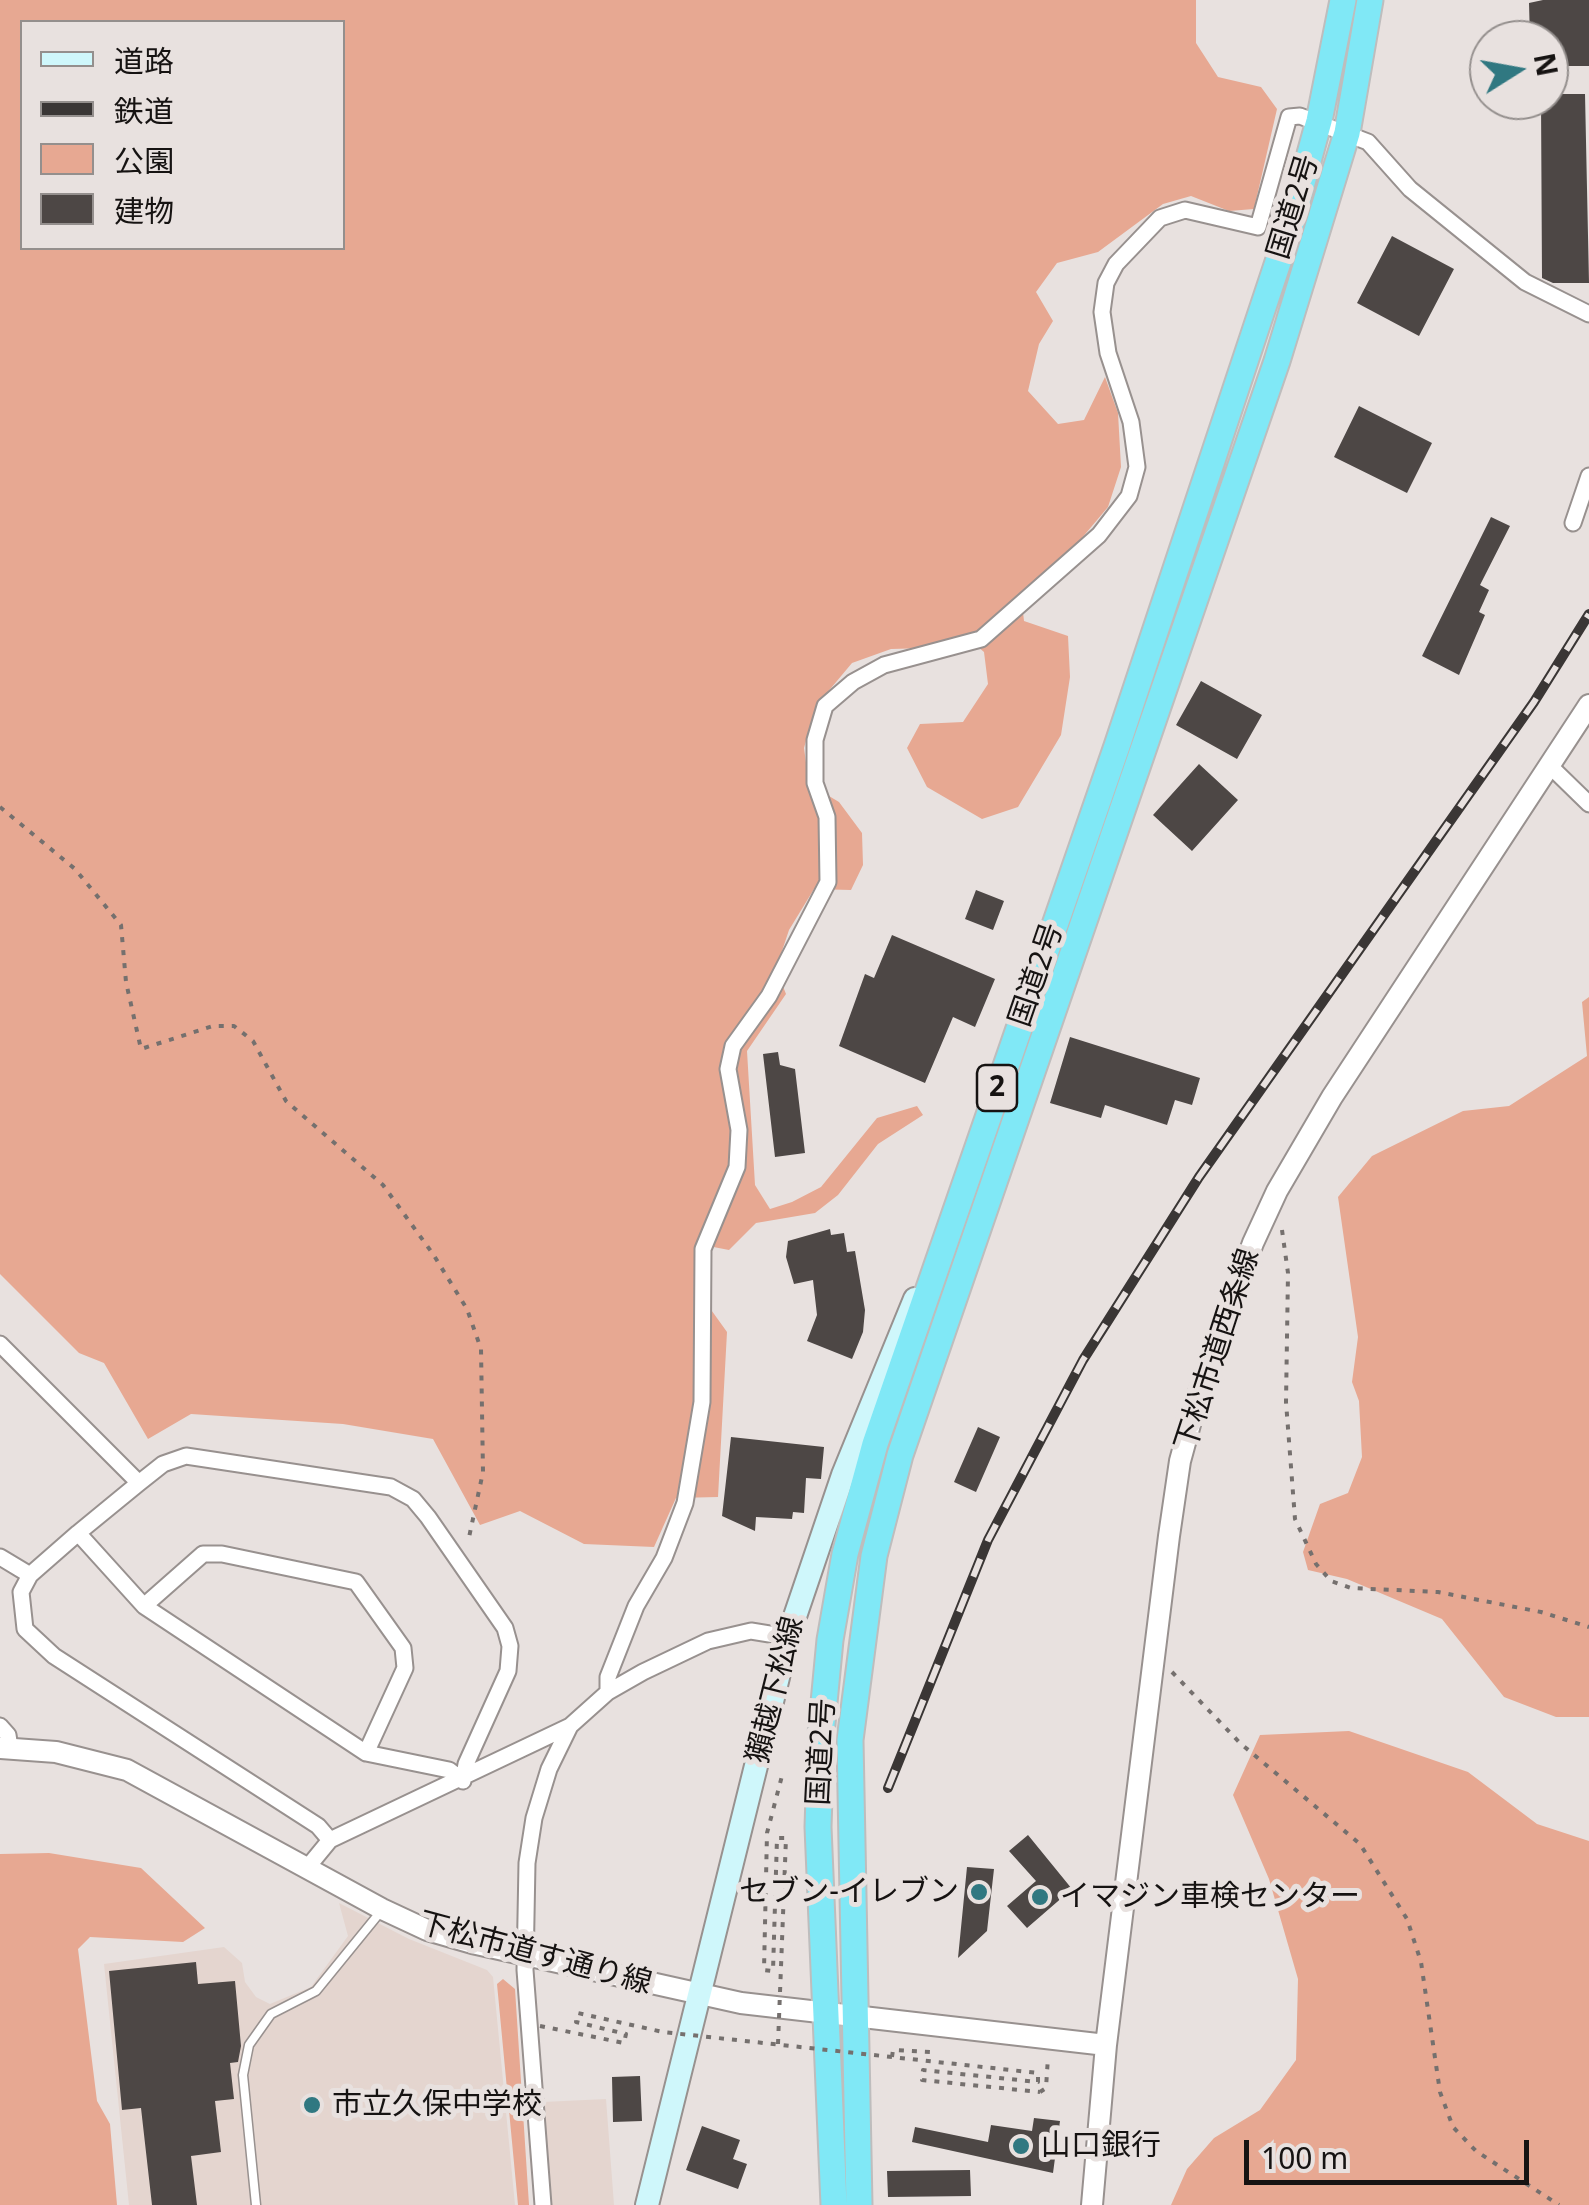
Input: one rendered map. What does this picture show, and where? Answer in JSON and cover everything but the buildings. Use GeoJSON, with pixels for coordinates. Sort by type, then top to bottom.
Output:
{"type":"FeatureCollection","features":[{"type":"Feature","properties":{"kind":"highway","name":"国道2号"},"geometry":{"type":"LineString","coordinates":[[834,2205],[818,1827],[830,1640],[846,1554],[876,1444],[1118,746],[1279,260],[1319,122],[1343,0]]}},
{"type":"Feature","properties":{"kind":"highway","name":"国道2号"},"geometry":{"type":"LineString","coordinates":[[859,2205],[850,1740],[874,1556],[900,1456],[1278,360],[1347,132],[1370,0]]}},
{"type":"Feature","properties":{"kind":"main road","name":"獺越下松線"},"geometry":{"type":"LineString","coordinates":[[647,2205],[788,1637],[849,1458],[961,1194]]}},
{"type":"Feature","properties":{"kind":"street"},"geometry":{"type":"LineString","coordinates":[[608,1692],[608,1677],[636,1606],[664,1558],[685,1503],[702,1402],[702,1249],[737,1167],[739,1130],[728,1069],[733,1046],[769,996],[828,882],[827,817],[816,783],[816,740],[825,706],[852,682],[884,665],[980,639],[1099,535],[1129,496],[1137,467],[1131,422],[1104,326],[1106,283],[1116,264],[1160,218],[1184,210],[1258,228],[1289,117],[1319,122],[1368,142],[1410,189],[1525,282],[1589,314]]}},
{"type":"Feature","properties":{"kind":"street"},"geometry":{"type":"LineString","coordinates":[[1573,523],[1589,476]]}},
{"type":"Feature","properties":{"kind":"street","name":"下松市道西条線"},"geometry":{"type":"LineString","coordinates":[[1092,2205],[1106,2045],[1180,1461],[1231,1304],[1277,1191],[1332,1097],[1589,705]]}},
{"type":"Feature","properties":{"kind":"street"},"geometry":{"type":"LineString","coordinates":[[1549,765],[1589,804]]}},
{"type":"Feature","properties":{"kind":"street"},"geometry":{"type":"LineString","coordinates":[[0,1344],[139,1483]]}},
{"type":"Feature","properties":{"kind":"street"},"geometry":{"type":"LineString","coordinates":[[330,1840],[318,1826],[54,1656],[25,1629],[21,1592],[30,1575],[163,1464],[186,1456],[391,1486],[413,1499],[505,1628],[510,1646],[508,1671],[466,1764],[463,1780]]}},
{"type":"Feature","properties":{"kind":"street"},"geometry":{"type":"LineString","coordinates":[[78,1534],[144,1606],[366,1753],[449,1770],[463,1780]]}},
{"type":"Feature","properties":{"kind":"street"},"geometry":{"type":"LineString","coordinates":[[144,1606],[203,1554],[257,1560],[356,1582],[403,1648],[405,1668],[366,1753]]}},
{"type":"Feature","properties":{"kind":"street"},"geometry":{"type":"LineString","coordinates":[[0,1557],[30,1575]]}},
{"type":"Feature","properties":{"kind":"street"},"geometry":{"type":"LineString","coordinates":[[307,1868],[330,1840],[570,1726],[608,1692],[708,1641],[750,1631],[788,1637]]}},
{"type":"Feature","properties":{"kind":"street"},"geometry":{"type":"LineString","coordinates":[[0,1726],[8,1735],[5,1748]]}},
{"type":"Feature","properties":{"kind":"street"},"geometry":{"type":"LineString","coordinates":[[543,2205],[525,1956],[527,1863],[534,1818],[549,1769],[570,1726]]}},
{"type":"Feature","properties":{"kind":"street","name":"下松市道す通り線"},"geometry":{"type":"LineString","coordinates":[[5,1748],[56,1752],[126,1770],[427,1930],[700,1996],[1106,2045]]}},
{"type":"Feature","properties":{"kind":"lane"},"geometry":{"type":"LineString","coordinates":[[256,2205],[243,2075],[249,2045],[271,2014],[316,1992],[382,1909]]}},
{"type":"Feature","properties":{"kind":"path"},"geometry":{"type":"LineString","coordinates":[[0,807],[75,870],[121,924],[126,982],[141,1049],[213,1026],[234,1026],[253,1041],[286,1101],[383,1185],[467,1309],[481,1348],[485,1391],[483,1472],[461,1566]]}},
{"type":"Feature","properties":{"kind":"path"},"geometry":{"type":"LineString","coordinates":[[1277,1191],[1288,1273],[1286,1402],[1295,1520],[1316,1564],[1331,1580],[1352,1588],[1438,1592],[1540,1612],[1589,1627]]}},
{"type":"Feature","properties":{"kind":"path"},"geometry":{"type":"LineString","coordinates":[[1156,1656],[1240,1744],[1360,1844],[1407,1918],[1421,1962],[1440,2092],[1453,2127],[1476,2151],[1559,2205]]}},
{"type":"Feature","properties":{"kind":"path"},"geometry":{"type":"LineString","coordinates":[[778,2044],[786,1838],[777,1838],[773,1971],[764,1970],[766,1832],[783,1772]]}},
{"type":"Feature","properties":{"kind":"path"},"geometry":{"type":"LineString","coordinates":[[540,2026],[624,2043],[626,2034],[576,2022],[578,2013],[663,2032],[1038,2073],[1038,2082],[922,2070],[922,2080],[1040,2092],[1046,2088],[1048,2056]]}},
{"type":"Feature","properties":{"kind":"path"},"geometry":{"type":"LineString","coordinates":[[892,2057],[893,2050],[931,2052],[931,2045]]}},
{"type":"Feature","properties":{"kind":"shaded area","name":"市立久保中学校"},"geometry":{"type":"Polygon","coordinates":[[[339,1903],[409,1939],[487,1970],[493,1977],[515,2205],[129,2205],[104,1964],[224,1947],[242,1963],[245,1982],[256,1997],[270,2004],[311,1987],[348,1936],[339,1903]]]}},
{"type":"Feature","properties":{"kind":"shaded area","name":"市立久保中学校"},"geometry":{"type":"Polygon","coordinates":[[[606,2099],[614,2205],[552,2205],[543,2102],[606,2099]]]}},
{"type":"Feature","properties":{"kind":"green space"},"geometry":{"type":"Polygon","coordinates":[[[0,0],[1196,0],[1196,43],[1218,77],[1261,87],[1277,109],[1254,209],[1229,211],[1191,196],[1163,204],[1098,252],[1057,263],[1036,292],[1053,321],[1039,344],[1028,391],[1058,424],[1084,420],[1105,377],[1118,413],[1121,467],[1108,507],[1065,558],[1021,595],[1024,621],[1068,636],[1070,677],[1061,735],[1018,807],[982,819],[927,787],[907,748],[920,724],[963,722],[988,684],[984,652],[965,636],[927,648],[891,649],[852,663],[816,706],[804,748],[809,784],[839,802],[862,833],[863,865],[851,890],[814,889],[789,930],[776,969],[786,994],[747,1051],[755,1185],[770,1209],[792,1202],[821,1187],[877,1118],[917,1106],[923,1115],[878,1144],[838,1195],[815,1213],[756,1223],[729,1250],[698,1244],[699,1293],[727,1332],[718,1497],[676,1498],[654,1547],[584,1544],[520,1511],[480,1525],[433,1439],[343,1424],[191,1414],[148,1439],[104,1363],[79,1353],[0,1274],[0,0]]]}},
{"type":"Feature","properties":{"kind":"green space"},"geometry":{"type":"Polygon","coordinates":[[[1589,997],[1589,1717],[1556,1717],[1504,1697],[1442,1619],[1347,1579],[1308,1570],[1303,1552],[1320,1504],[1348,1493],[1362,1457],[1359,1401],[1352,1382],[1358,1337],[1338,1197],[1372,1156],[1463,1111],[1509,1106],[1587,1056],[1582,1002],[1589,997]]]}},
{"type":"Feature","properties":{"kind":"green space"},"geometry":{"type":"Polygon","coordinates":[[[1349,1731],[1468,1772],[1537,1824],[1589,1841],[1589,2205],[1171,2205],[1187,2169],[1214,2138],[1260,2110],[1296,2060],[1298,1979],[1269,1879],[1233,1795],[1260,1735],[1349,1731]]]}},
{"type":"Feature","properties":{"kind":"green space"},"geometry":{"type":"Polygon","coordinates":[[[49,1853],[141,1868],[205,1928],[183,1942],[90,1937],[78,1949],[97,2101],[110,2124],[117,2205],[0,2205],[0,1854],[49,1853]]]}},
{"type":"Feature","properties":{"kind":"green space"},"geometry":{"type":"Polygon","coordinates":[[[503,1979],[515,1989],[529,2205],[518,2205],[497,1984],[503,1979]]]}},
{"type":"Feature","properties":{"kind":"railway"},"geometry":{"type":"LineString","coordinates":[[888,1788],[988,1540],[1083,1360],[1199,1177],[1534,702],[1589,614]]}},
{"type":"Feature","properties":{"kind":"place","name":"セブン-イレブン"},"geometry":{"type":"Point","coordinates":[979,1892]}},
{"type":"Feature","properties":{"kind":"place","name":"イマジン車検センター"},"geometry":{"type":"Point","coordinates":[1040,1897]}},
{"type":"Feature","properties":{"kind":"place","name":"市立久保中学校"},"geometry":{"type":"Point","coordinates":[312,2105]}},
{"type":"Feature","properties":{"kind":"place","name":"山口銀行"},"geometry":{"type":"Point","coordinates":[1021,2146]}}]}
